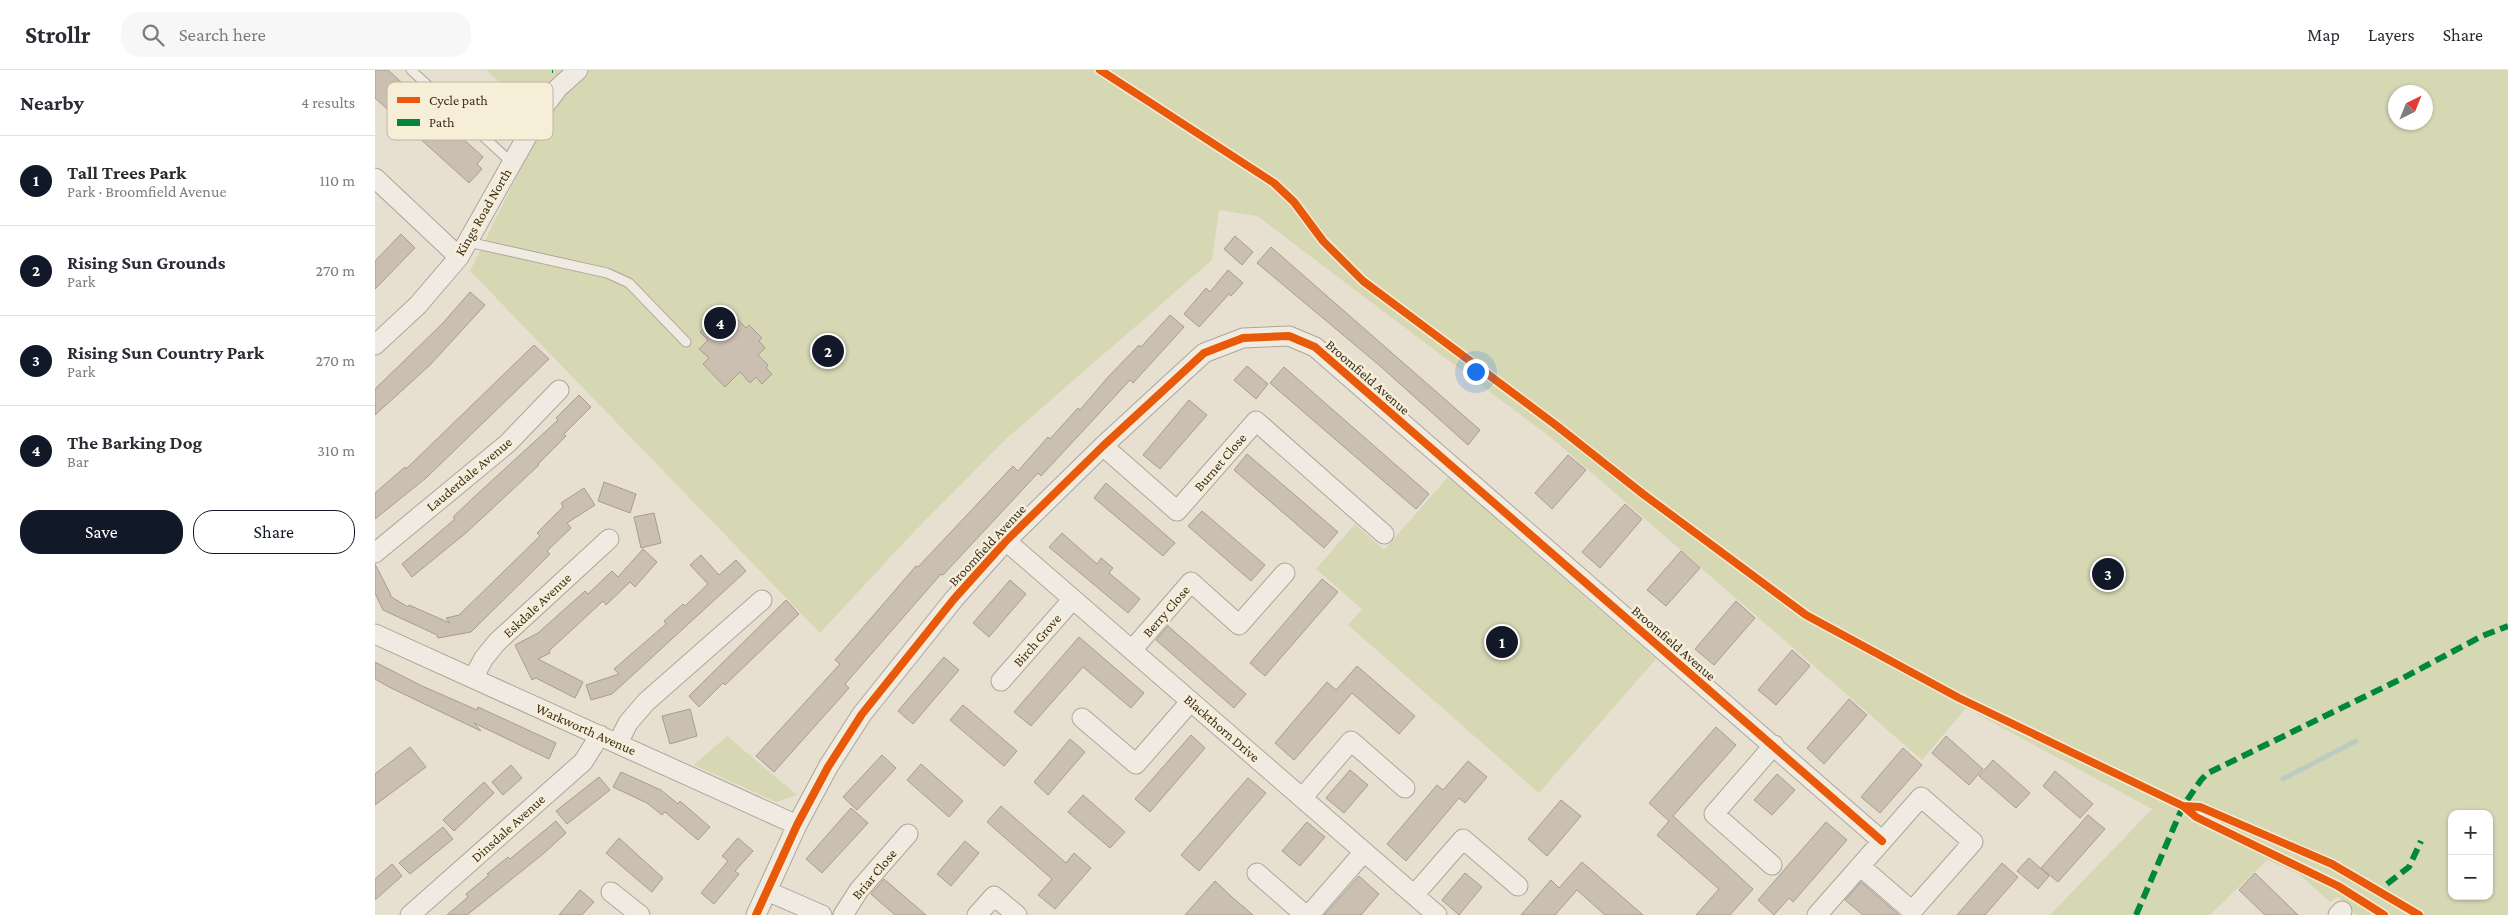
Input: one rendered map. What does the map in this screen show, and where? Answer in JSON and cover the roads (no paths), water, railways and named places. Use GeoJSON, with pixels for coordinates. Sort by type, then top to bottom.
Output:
{"type":"FeatureCollection","features":[{"type":"Feature","properties":{"kind":"street","name":"Kings Road North"},"geometry":{"type":"LineString","coordinates":[[553,95],[578,70]]}},
{"type":"Feature","properties":{"kind":"street","name":"Kings Road North"},"geometry":{"type":"LineString","coordinates":[[375,344],[418,305],[463,249],[524,140]]}},
{"type":"Feature","properties":{"kind":"street"},"geometry":{"type":"LineString","coordinates":[[375,178],[463,249]]}},
{"type":"Feature","properties":{"kind":"street","name":"Broomfield Avenue"},"geometry":{"type":"LineString","coordinates":[[756,915],[797,825],[828,767],[862,714],[954,599],[1006,541],[1103,446],[1204,353],[1243,338],[1289,336],[1315,347],[1882,841]]}},
{"type":"Feature","properties":{"kind":"street","name":"Lauderdale Avenue"},"geometry":{"type":"LineString","coordinates":[[375,553],[508,443],[559,390]]}},
{"type":"Feature","properties":{"kind":"street","name":"Burnet Close"},"geometry":{"type":"LineString","coordinates":[[1103,446],[1177,511],[1255,421],[1384,534]]}},
{"type":"Feature","properties":{"kind":"street","name":"Eskdale Avenue"},"geometry":{"type":"LineString","coordinates":[[473,678],[483,658],[497,642],[609,539]]}},
{"type":"Feature","properties":{"kind":"street","name":"Blackthorn Drive"},"geometry":{"type":"LineString","coordinates":[[1006,541],[1437,915]]}},
{"type":"Feature","properties":{"kind":"street","name":"Berry Close"},"geometry":{"type":"LineString","coordinates":[[1131,650],[1191,582],[1239,625],[1285,572]]}},
{"type":"Feature","properties":{"kind":"street","name":"Birch Grove"},"geometry":{"type":"LineString","coordinates":[[1001,681],[1073,599]]}},
{"type":"Feature","properties":{"kind":"street"},"geometry":{"type":"LineString","coordinates":[[618,743],[628,723],[647,702],[762,600]]}},
{"type":"Feature","properties":{"kind":"street","name":"Warkworth Avenue"},"geometry":{"type":"LineString","coordinates":[[375,634],[797,825]]}},
{"type":"Feature","properties":{"kind":"street"},"geometry":{"type":"LineString","coordinates":[[1082,718],[1136,764],[1191,701]]}},
{"type":"Feature","properties":{"kind":"street","name":"Dinsdale Avenue"},"geometry":{"type":"LineString","coordinates":[[410,915],[583,762],[600,735]]}},
{"type":"Feature","properties":{"kind":"street"},"geometry":{"type":"LineString","coordinates":[[1302,798],[1351,741],[1405,788]]}},
{"type":"Feature","properties":{"kind":"street"},"geometry":{"type":"LineString","coordinates":[[1773,865],[1715,814],[1774,745]]}},
{"type":"Feature","properties":{"kind":"street"},"geometry":{"type":"LineString","coordinates":[[1817,915],[1860,866],[1882,841],[1921,797],[1973,842],[1912,911],[1860,866]]}},
{"type":"Feature","properties":{"kind":"street","name":"Briar Close"},"geometry":{"type":"LineString","coordinates":[[843,915],[859,890],[908,834]]}},
{"type":"Feature","properties":{"kind":"street"},"geometry":{"type":"LineString","coordinates":[[1414,895],[1463,838],[1518,886]]}},
{"type":"Feature","properties":{"kind":"street"},"geometry":{"type":"LineString","coordinates":[[1309,915],[1364,852]]}},
{"type":"Feature","properties":{"kind":"street"},"geometry":{"type":"LineString","coordinates":[[1257,874],[1305,915]]}},
{"type":"Feature","properties":{"kind":"street"},"geometry":{"type":"LineString","coordinates":[[767,891],[822,915]]}},
{"type":"Feature","properties":{"kind":"street"},"geometry":{"type":"LineString","coordinates":[[611,892],[629,912]]}},
{"type":"Feature","properties":{"kind":"street"},"geometry":{"type":"LineString","coordinates":[[977,915],[994,896],[1017,915]]}},
{"type":"Feature","properties":{"kind":"lane"},"geometry":{"type":"LineString","coordinates":[[411,70],[424,82]]}},
{"type":"Feature","properties":{"kind":"lane"},"geometry":{"type":"LineString","coordinates":[[487,140],[511,162]]}},
{"type":"Feature","properties":{"kind":"lane"},"geometry":{"type":"LineString","coordinates":[[463,249],[607,273],[629,282],[686,342]]}},
{"type":"Feature","properties":{"kind":"waterway"},"geometry":{"type":"LineString","coordinates":[[2283,779],[2356,741]]}},
{"type":"Feature","properties":{"kind":"place","name":"The Barking Dog"},"geometry":{"type":"Point","coordinates":[720,323]}},
{"type":"Feature","properties":{"kind":"place","name":"Rising Sun Grounds"},"geometry":{"type":"Point","coordinates":[828,351]}},
{"type":"Feature","properties":{"kind":"place","name":"Rising Sun Country Park"},"geometry":{"type":"Point","coordinates":[2108,574]}},
{"type":"Feature","properties":{"kind":"place","name":"Tall Trees Park"},"geometry":{"type":"Point","coordinates":[1502,642]}}]}
